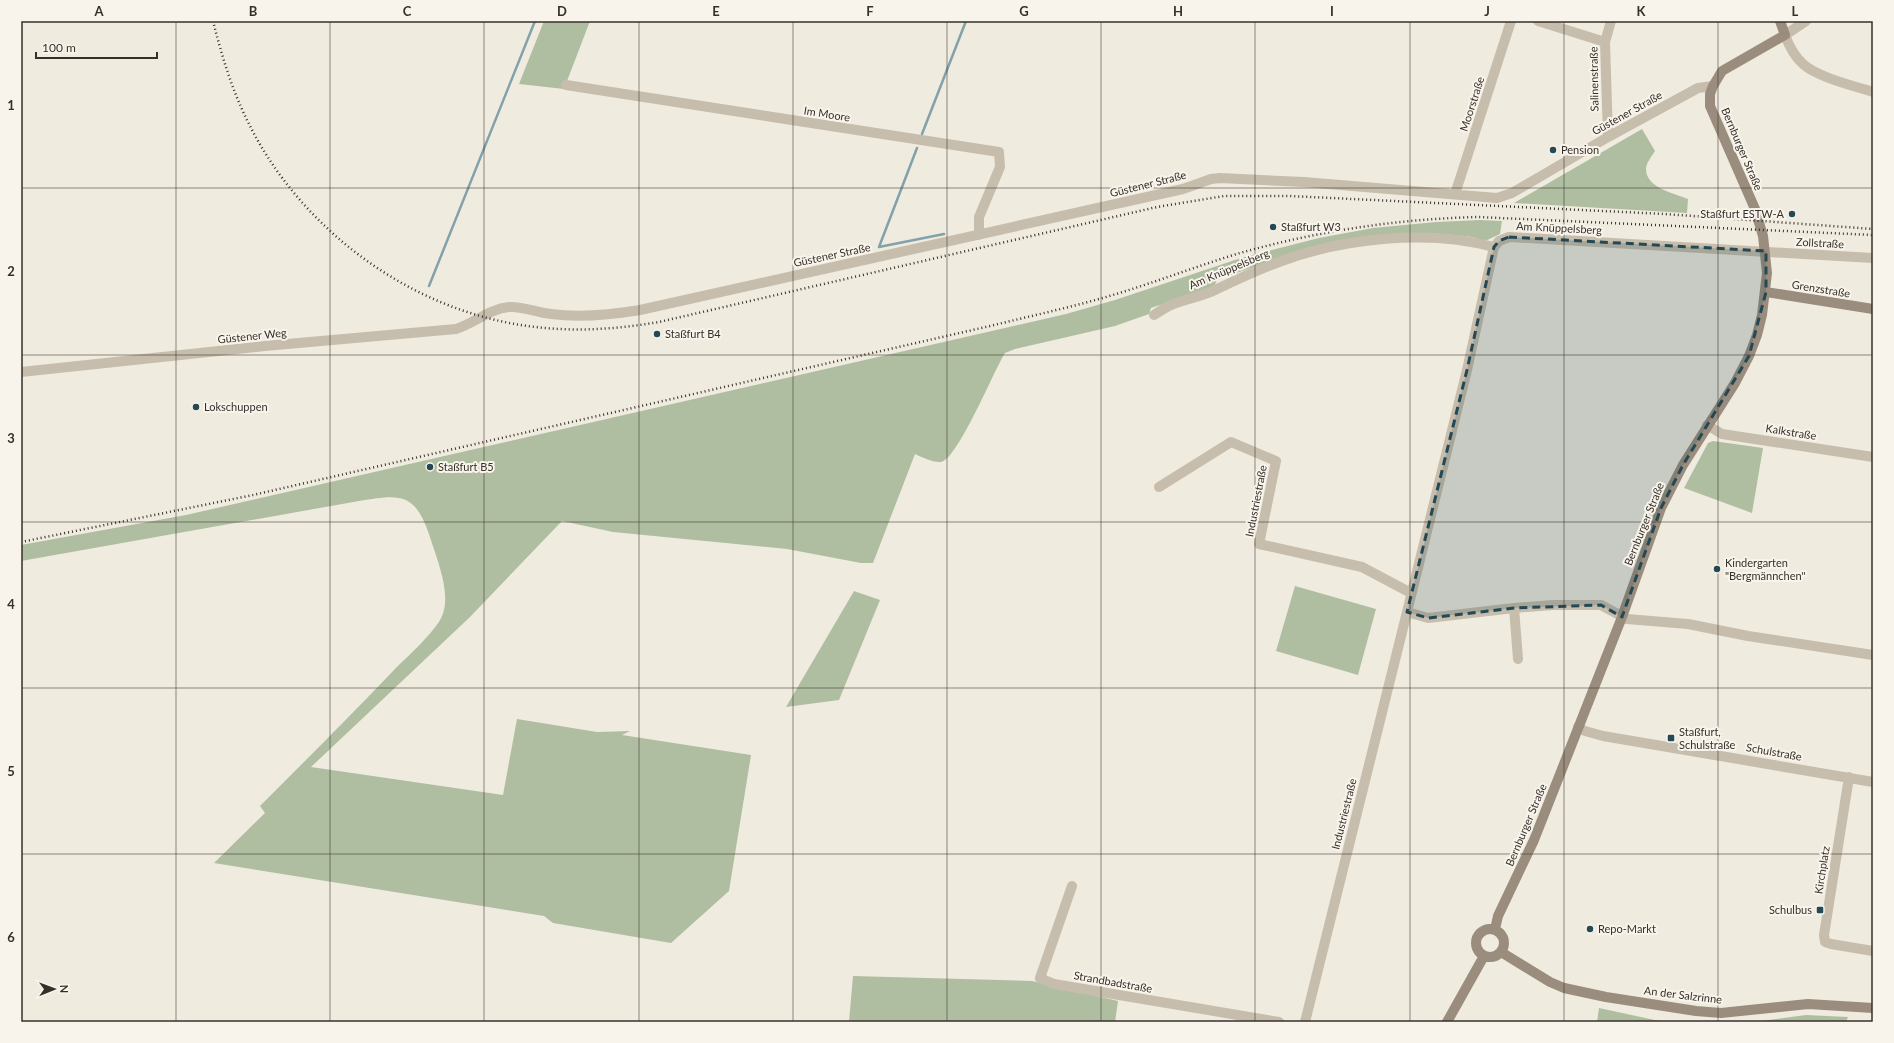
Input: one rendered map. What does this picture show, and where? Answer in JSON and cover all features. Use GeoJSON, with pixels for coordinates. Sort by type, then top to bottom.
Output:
{"type":"FeatureCollection","features":[{"type":"Feature","properties":{"kind":"main road"},"geometry":{"type":"LineString","coordinates":[[1713,86],[1722,71],[1785,35],[1780,21]]}},
{"type":"Feature","properties":{"kind":"main road","name":"Bernburger Straße"},"geometry":{"type":"LineString","coordinates":[[1494,929],[1498,916],[1534,840],[1622,617],[1661,508],[1683,465],[1707,424],[1735,383],[1750,356],[1757,335],[1766,292],[1766,251],[1755,209],[1710,106],[1710,94],[1713,86]]}},
{"type":"Feature","properties":{"kind":"main road","name":"Grenzstraße"},"geometry":{"type":"LineString","coordinates":[[1766,292],[1873,309]]}},
{"type":"Feature","properties":{"kind":"main road"},"geometry":{"type":"LineString","coordinates":[[1494,929],[1504,939],[1501,952],[1491,957],[1484,956],[1480,953],[1476,945],[1477,936],[1483,930],[1494,929]]}},
{"type":"Feature","properties":{"kind":"main road","name":"An der Salzrinne"},"geometry":{"type":"LineString","coordinates":[[1501,952],[1550,982],[1564,988],[1606,997],[1688,1010],[1721,1013],[1808,1004],[1873,1008]]}},
{"type":"Feature","properties":{"kind":"main road"},"geometry":{"type":"LineString","coordinates":[[1447,1022],[1484,956]]}},
{"type":"Feature","properties":{"kind":"street","name":"Moorstraße"},"geometry":{"type":"LineString","coordinates":[[1455,194],[1511,21]]}},
{"type":"Feature","properties":{"kind":"street"},"geometry":{"type":"LineString","coordinates":[[1538,21],[1605,42]]}},
{"type":"Feature","properties":{"kind":"street","name":"Salinenstraße"},"geometry":{"type":"LineString","coordinates":[[1608,137],[1605,42],[1611,21]]}},
{"type":"Feature","properties":{"kind":"street"},"geometry":{"type":"LineString","coordinates":[[1806,21],[1785,35],[1796,56],[1804,65],[1814,72],[1873,92]]}},
{"type":"Feature","properties":{"kind":"street","name":"Im Moore"},"geometry":{"type":"LineString","coordinates":[[566,85],[999,152],[1000,167],[979,217],[979,235]]}},
{"type":"Feature","properties":{"kind":"street","name":"Güstener Straße"},"geometry":{"type":"LineString","coordinates":[[483,316],[498,309],[511,307],[551,314],[581,316],[608,315],[640,310],[1183,189],[1220,178],[1497,198],[1512,193],[1608,137],[1698,88],[1713,86]]}},
{"type":"Feature","properties":{"kind":"street","name":"Am Knüppelsberg"},"geometry":{"type":"LineString","coordinates":[[1154,315],[1170,305],[1214,291],[1232,281],[1280,261],[1325,248],[1367,241],[1412,237],[1444,237],[1472,241],[1494,247],[1499,241],[1509,237],[1766,251]]}},
{"type":"Feature","properties":{"kind":"street","name":"Industriestraße"},"geometry":{"type":"LineString","coordinates":[[1305,1022],[1467,370],[1494,247]]}},
{"type":"Feature","properties":{"kind":"street","name":"Zollstraße"},"geometry":{"type":"LineString","coordinates":[[1766,251],[1785,254],[1873,258]]}},
{"type":"Feature","properties":{"kind":"street","name":"Güstener Weg"},"geometry":{"type":"LineString","coordinates":[[21,372],[265,346],[456,329],[468,326],[483,316]]}},
{"type":"Feature","properties":{"kind":"street","name":"Kalkstraße"},"geometry":{"type":"LineString","coordinates":[[1707,424],[1722,434],[1873,457]]}},
{"type":"Feature","properties":{"kind":"street","name":"Industriestraße"},"geometry":{"type":"LineString","coordinates":[[1159,487],[1231,442],[1276,461],[1259,544],[1362,567],[1411,594]]}},
{"type":"Feature","properties":{"kind":"street"},"geometry":{"type":"LineString","coordinates":[[1407,612],[1428,618],[1553,605],[1602,605],[1627,619],[1688,624],[1748,636],[1873,655]]}},
{"type":"Feature","properties":{"kind":"street"},"geometry":{"type":"LineString","coordinates":[[1514,608],[1518,659]]}},
{"type":"Feature","properties":{"kind":"street","name":"Schulstraße"},"geometry":{"type":"LineString","coordinates":[[1578,727],[1585,731],[1603,736],[1873,782]]}},
{"type":"Feature","properties":{"kind":"street","name":"Kirchplatz"},"geometry":{"type":"LineString","coordinates":[[1849,778],[1824,935],[1825,942],[1873,952]]}},
{"type":"Feature","properties":{"kind":"street","name":"Strandbadstraße"},"geometry":{"type":"LineString","coordinates":[[1072,886],[1046,955],[1040,978],[1062,986],[1279,1022]]}},
{"type":"Feature","properties":{"kind":"highlighted area"},"geometry":{"type":"Polygon","coordinates":[[[1509,237],[1766,251],[1766,292],[1749,356],[1683,465],[1661,508],[1622,617],[1601,605],[1514,608],[1428,618],[1407,612],[1467,370],[1494,247],[1499,241],[1509,237]]]}},
{"type":"Feature","properties":{"kind":"green space"},"geometry":{"type":"Polygon","coordinates":[[[544,21],[590,21],[564,89],[519,84],[544,21]]]}},
{"type":"Feature","properties":{"kind":"green space"},"geometry":{"type":"Polygon","coordinates":[[[1642,129],[1655,151],[1647,164],[1647,175],[1651,181],[1662,189],[1688,199],[1687,213],[1514,203],[1642,129]]]}},
{"type":"Feature","properties":{"kind":"green space"},"geometry":{"type":"Polygon","coordinates":[[[1480,220],[1502,221],[1500,234],[1485,241],[1472,237],[1445,234],[1279,258],[1217,280],[1213,289],[1198,292],[1151,308],[1149,314],[1115,326],[1015,349],[1005,353],[966,431],[948,457],[941,462],[935,462],[915,454],[873,563],[861,563],[787,549],[613,532],[562,521],[470,617],[311,767],[503,795],[517,719],[597,732],[630,731],[622,735],[751,755],[729,891],[671,943],[553,923],[544,916],[214,863],[265,813],[260,806],[420,644],[439,622],[445,607],[442,575],[423,520],[411,503],[395,497],[359,501],[21,561],[21,545],[186,515],[1066,314],[1115,300],[1241,258],[1319,238],[1373,228],[1436,222],[1480,220]]]}},
{"type":"Feature","properties":{"kind":"green space"},"geometry":{"type":"Polygon","coordinates":[[[1713,441],[1763,448],[1752,513],[1684,488],[1708,443],[1713,441]]]}},
{"type":"Feature","properties":{"kind":"green space"},"geometry":{"type":"Polygon","coordinates":[[[1295,586],[1376,609],[1358,675],[1276,651],[1295,586]]]}},
{"type":"Feature","properties":{"kind":"green space"},"geometry":{"type":"Polygon","coordinates":[[[854,591],[880,600],[839,700],[786,707],[854,591]]]}},
{"type":"Feature","properties":{"kind":"green space"},"geometry":{"type":"Polygon","coordinates":[[[853,976],[1032,981],[1118,1001],[1115,1022],[849,1022],[853,976]]]}},
{"type":"Feature","properties":{"kind":"green space"},"geometry":{"type":"Polygon","coordinates":[[[1599,1008],[1664,1022],[1597,1022],[1599,1008]]]}},
{"type":"Feature","properties":{"kind":"green space"},"geometry":{"type":"Polygon","coordinates":[[[1806,1015],[1848,1017],[1846,1022],[1753,1022],[1806,1015]]]}},
{"type":"Feature","properties":{"kind":"waterway"},"geometry":{"type":"LineString","coordinates":[[429,286],[535,21]]}},
{"type":"Feature","properties":{"kind":"waterway"},"geometry":{"type":"LineString","coordinates":[[922,134],[966,21]]}},
{"type":"Feature","properties":{"kind":"waterway"},"geometry":{"type":"LineString","coordinates":[[917,148],[879,247],[944,234]]}},
{"type":"Feature","properties":{"kind":"railway"},"geometry":{"type":"LineString","coordinates":[[213,21],[228,75],[250,126],[273,165],[301,201],[333,233],[368,262],[407,286],[448,305],[491,319],[551,329],[598,329],[659,322],[1157,207],[1224,196],[1290,196],[1665,214],[1873,229]]}},
{"type":"Feature","properties":{"kind":"railway"},"geometry":{"type":"LineString","coordinates":[[21,542],[253,495],[990,326],[1113,295],[1240,253],[1328,232],[1388,223],[1478,217],[1873,235]]}},
{"type":"Feature","properties":{"kind":"place","name":"Pension"},"geometry":{"type":"Point","coordinates":[1553,150]}},
{"type":"Feature","properties":{"kind":"place","name":"Staßfurt ESTW-A"},"geometry":{"type":"Point","coordinates":[1792,214]}},
{"type":"Feature","properties":{"kind":"place","name":"Staßfurt W3"},"geometry":{"type":"Point","coordinates":[1273,227]}},
{"type":"Feature","properties":{"kind":"place","name":"Staßfurt B4"},"geometry":{"type":"Point","coordinates":[657,334]}},
{"type":"Feature","properties":{"kind":"place","name":"Lokschuppen"},"geometry":{"type":"Point","coordinates":[196,407]}},
{"type":"Feature","properties":{"kind":"place","name":"Staßfurt B5"},"geometry":{"type":"Point","coordinates":[430,467]}},
{"type":"Feature","properties":{"kind":"place","name":"Kindergarten \"Bergmännchen\""},"geometry":{"type":"Point","coordinates":[1717,569]}},
{"type":"Feature","properties":{"kind":"place","name":"Staßfurt, Schulstraße"},"geometry":{"type":"Point","coordinates":[1671,738]}},
{"type":"Feature","properties":{"kind":"place","name":"Schulbus"},"geometry":{"type":"Point","coordinates":[1820,910]}},
{"type":"Feature","properties":{"kind":"place","name":"Repo-Markt"},"geometry":{"type":"Point","coordinates":[1590,929]}}]}
